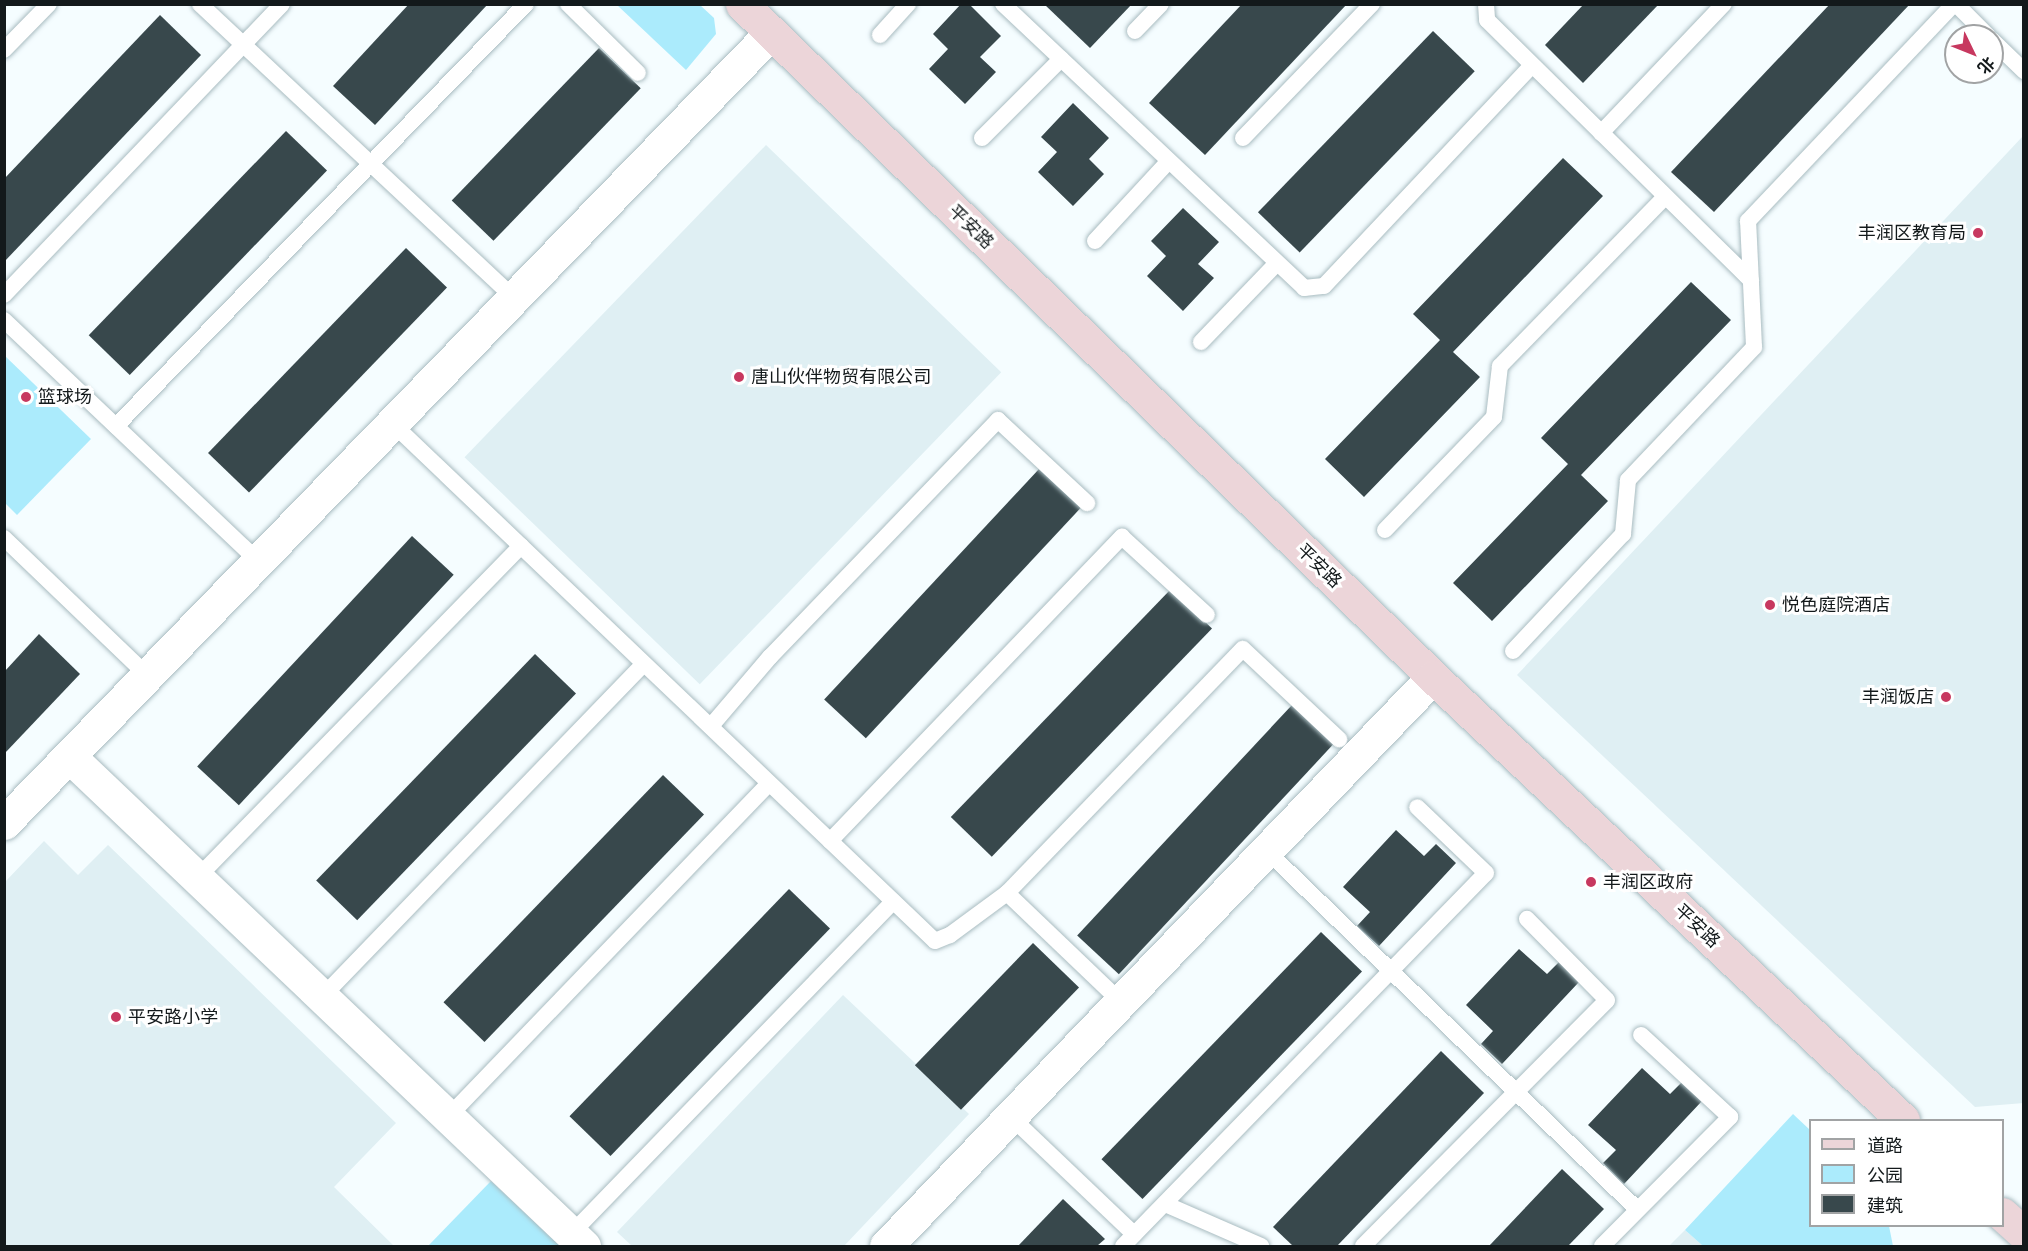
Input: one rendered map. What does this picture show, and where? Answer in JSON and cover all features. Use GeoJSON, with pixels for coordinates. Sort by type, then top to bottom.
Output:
{"type":"FeatureCollection","features":[{"type":"Feature","properties":{"kind":"street","name":"平安路"},"geometry":{"type":"LineString","coordinates":[[742,4],[1433,677],[1902,1119]]}},
{"type":"Feature","properties":{"kind":"street"},"geometry":{"type":"LineString","coordinates":[[4,823],[771,33]]}},
{"type":"Feature","properties":{"kind":"street"},"geometry":{"type":"LineString","coordinates":[[886,1246],[1433,677]]}},
{"type":"Feature","properties":{"kind":"street"},"geometry":{"type":"LineString","coordinates":[[69,756],[578,1240]]}},
{"type":"Feature","properties":{"kind":"street"},"geometry":{"type":"LineString","coordinates":[[2004,1216],[2024,1234]]}},
{"type":"Feature","properties":{"kind":"street"},"geometry":{"type":"LineString","coordinates":[[2018,1246],[2024,1240]]}},
{"type":"Feature","properties":{"kind":"lane"},"geometry":{"type":"LineString","coordinates":[[4,50],[49,4]]}},
{"type":"Feature","properties":{"kind":"lane"},"geometry":{"type":"LineString","coordinates":[[201,4],[514,298]]}},
{"type":"Feature","properties":{"kind":"lane"},"geometry":{"type":"LineString","coordinates":[[4,295],[282,4]]}},
{"type":"Feature","properties":{"kind":"lane"},"geometry":{"type":"LineString","coordinates":[[116,426],[526,4]]}},
{"type":"Feature","properties":{"kind":"lane"},"geometry":{"type":"LineString","coordinates":[[568,4],[638,73]]}},
{"type":"Feature","properties":{"kind":"lane"},"geometry":{"type":"LineString","coordinates":[[880,35],[908,4]]}},
{"type":"Feature","properties":{"kind":"lane"},"geometry":{"type":"LineString","coordinates":[[1003,4],[1304,288],[1324,286],[1532,65]]}},
{"type":"Feature","properties":{"kind":"lane"},"geometry":{"type":"LineString","coordinates":[[1135,31],[1161,4]]}},
{"type":"Feature","properties":{"kind":"lane"},"geometry":{"type":"LineString","coordinates":[[1243,138],[1372,4]]}},
{"type":"Feature","properties":{"kind":"lane"},"geometry":{"type":"LineString","coordinates":[[1486,4],[1487,20],[1751,280]]}},
{"type":"Feature","properties":{"kind":"lane"},"geometry":{"type":"LineString","coordinates":[[1601,133],[1724,4]]}},
{"type":"Feature","properties":{"kind":"lane"},"geometry":{"type":"LineString","coordinates":[[1513,651],[1623,534],[1628,480],[1754,347],[1748,221],[1955,4],[1976,24]]}},
{"type":"Feature","properties":{"kind":"lane"},"geometry":{"type":"LineString","coordinates":[[2004,52],[2024,71]]}},
{"type":"Feature","properties":{"kind":"lane"},"geometry":{"type":"LineString","coordinates":[[982,138],[1061,59]]}},
{"type":"Feature","properties":{"kind":"lane"},"geometry":{"type":"LineString","coordinates":[[1095,241],[1168,162]]}},
{"type":"Feature","properties":{"kind":"lane"},"geometry":{"type":"LineString","coordinates":[[1384,530],[1494,417],[1500,366],[1665,197]]}},
{"type":"Feature","properties":{"kind":"lane"},"geometry":{"type":"LineString","coordinates":[[1201,342],[1276,264]]}},
{"type":"Feature","properties":{"kind":"lane"},"geometry":{"type":"LineString","coordinates":[[4,320],[258,561]]}},
{"type":"Feature","properties":{"kind":"lane"},"geometry":{"type":"LineString","coordinates":[[711,726],[770,657],[998,420],[1087,503]]}},
{"type":"Feature","properties":{"kind":"lane"},"geometry":{"type":"LineString","coordinates":[[392,423],[935,941],[950,935],[1007,893],[1243,649],[1339,739]]}},
{"type":"Feature","properties":{"kind":"lane"},"geometry":{"type":"LineString","coordinates":[[830,842],[1122,537],[1207,615]]}},
{"type":"Feature","properties":{"kind":"lane"},"geometry":{"type":"LineString","coordinates":[[5,541],[148,675]]}},
{"type":"Feature","properties":{"kind":"lane"},"geometry":{"type":"LineString","coordinates":[[197,878],[520,546]]}},
{"type":"Feature","properties":{"kind":"lane"},"geometry":{"type":"LineString","coordinates":[[322,997],[644,664]]}},
{"type":"Feature","properties":{"kind":"lane"},"geometry":{"type":"LineString","coordinates":[[448,1117],[768,784]]}},
{"type":"Feature","properties":{"kind":"lane"},"geometry":{"type":"LineString","coordinates":[[1011,1117],[1129,1240],[1486,873],[1417,807]]}},
{"type":"Feature","properties":{"kind":"lane"},"geometry":{"type":"LineString","coordinates":[[1267,851],[1638,1210]]}},
{"type":"Feature","properties":{"kind":"lane"},"geometry":{"type":"LineString","coordinates":[[1007,893],[1121,1002]]}},
{"type":"Feature","properties":{"kind":"lane"},"geometry":{"type":"LineString","coordinates":[[578,1240],[894,902]]}},
{"type":"Feature","properties":{"kind":"lane"},"geometry":{"type":"LineString","coordinates":[[1363,1246],[1607,1000],[1527,919]]}},
{"type":"Feature","properties":{"kind":"lane"},"geometry":{"type":"LineString","coordinates":[[1602,1246],[1730,1117],[1641,1035]]}},
{"type":"Feature","properties":{"kind":"lane"},"geometry":{"type":"LineString","coordinates":[[1165,1204],[1261,1246]]}},
{"type":"Feature","properties":{"kind":"shaded area"},"geometry":{"type":"Polygon","coordinates":[[[2023,136],[2024,1103],[1975,1107],[1517,675],[2023,136]]]}},
{"type":"Feature","properties":{"kind":"shaded area"},"geometry":{"type":"Polygon","coordinates":[[[766,145],[1001,372],[700,684],[465,457],[766,145]]]}},
{"type":"Feature","properties":{"kind":"shaded area","name":"平安路小学"},"geometry":{"type":"Polygon","coordinates":[[[44,841],[78,875],[108,845],[396,1123],[334,1187],[394,1246],[5,1246],[5,882],[44,841]]]}},
{"type":"Feature","properties":{"kind":"shaded area"},"geometry":{"type":"Polygon","coordinates":[[[843,995],[969,1114],[844,1246],[632,1246],[617,1232],[843,995]]]}},
{"type":"Feature","properties":{"kind":"shaded area"},"geometry":{"type":"Polygon","coordinates":[[[1685,1230],[1703,1246],[1669,1246],[1685,1230]]]}},
{"type":"Feature","properties":{"kind":"green space"},"geometry":{"type":"Polygon","coordinates":[[[617,5],[700,5],[714,18],[716,34],[686,70],[617,5]]]}},
{"type":"Feature","properties":{"kind":"green space","name":"篮球场"},"geometry":{"type":"Polygon","coordinates":[[[4,355],[91,439],[17,515],[5,503],[4,355]]]}},
{"type":"Feature","properties":{"kind":"green space"},"geometry":{"type":"Polygon","coordinates":[[[1793,1114],[1809,1129],[1809,1227],[1889,1227],[1893,1246],[1703,1246],[1685,1230],[1793,1114]]]}},
{"type":"Feature","properties":{"kind":"green space"},"geometry":{"type":"Polygon","coordinates":[[[491,1181],[560,1246],[428,1246],[491,1181]]]}},
{"type":"Feature","properties":{"kind":"building"},"geometry":{"type":"Polygon","coordinates":[[[409,4],[488,4],[375,125],[333,86],[409,4]]]}},
{"type":"Feature","properties":{"kind":"building"},"geometry":{"type":"Polygon","coordinates":[[[961,4],[969,4],[1001,36],[980,57],[996,72],[965,104],[929,69],[948,49],[933,34],[961,4]]]}},
{"type":"Feature","properties":{"kind":"building"},"geometry":{"type":"Polygon","coordinates":[[[1044,4],[1132,4],[1090,48],[1044,4]]]}},
{"type":"Feature","properties":{"kind":"building"},"geometry":{"type":"Polygon","coordinates":[[[1242,4],[1347,4],[1205,155],[1149,103],[1242,4]]]}},
{"type":"Feature","properties":{"kind":"building"},"geometry":{"type":"Polygon","coordinates":[[[1584,4],[1659,4],[1583,83],[1545,45],[1584,4]]]}},
{"type":"Feature","properties":{"kind":"building"},"geometry":{"type":"Polygon","coordinates":[[[1830,4],[1910,4],[1714,212],[1671,172],[1830,4]]]}},
{"type":"Feature","properties":{"kind":"building"},"geometry":{"type":"Polygon","coordinates":[[[160,15],[201,55],[4,262],[4,179],[160,15]]]}},
{"type":"Feature","properties":{"kind":"building"},"geometry":{"type":"Polygon","coordinates":[[[1433,31],[1475,71],[1300,253],[1258,212],[1433,31]]]}},
{"type":"Feature","properties":{"kind":"building"},"geometry":{"type":"Polygon","coordinates":[[[599,48],[641,88],[493,241],[452,201],[599,48]]]}},
{"type":"Feature","properties":{"kind":"building"},"geometry":{"type":"Polygon","coordinates":[[[1073,103],[1109,138],[1089,159],[1104,174],[1073,206],[1038,172],[1057,152],[1041,137],[1073,103]]]}},
{"type":"Feature","properties":{"kind":"building"},"geometry":{"type":"Polygon","coordinates":[[[286,131],[327,171],[130,375],[89,335],[286,131]]]}},
{"type":"Feature","properties":{"kind":"building"},"geometry":{"type":"Polygon","coordinates":[[[1563,158],[1603,196],[1453,352],[1480,377],[1364,497],[1325,459],[1440,340],[1413,314],[1563,158]]]}},
{"type":"Feature","properties":{"kind":"building"},"geometry":{"type":"Polygon","coordinates":[[[1183,208],[1219,242],[1198,264],[1214,278],[1183,311],[1147,276],[1166,256],[1151,241],[1183,208]]]}},
{"type":"Feature","properties":{"kind":"building"},"geometry":{"type":"Polygon","coordinates":[[[406,248],[447,288],[249,493],[208,453],[406,248]]]}},
{"type":"Feature","properties":{"kind":"building"},"geometry":{"type":"Polygon","coordinates":[[[1691,282],[1731,320],[1581,475],[1608,501],[1492,621],[1453,583],[1568,464],[1541,438],[1691,282]]]}},
{"type":"Feature","properties":{"kind":"building"},"geometry":{"type":"Polygon","coordinates":[[[1039,469],[1081,508],[866,738],[824,699],[1039,469]]]}},
{"type":"Feature","properties":{"kind":"building"},"geometry":{"type":"Polygon","coordinates":[[[412,536],[454,575],[239,805],[197,766],[412,536]]]}},
{"type":"Feature","properties":{"kind":"building"},"geometry":{"type":"Polygon","coordinates":[[[1171,589],[1212,629],[992,857],[951,817],[1171,589]]]}},
{"type":"Feature","properties":{"kind":"building"},"geometry":{"type":"Polygon","coordinates":[[[39,634],[80,674],[5,753],[5,671],[39,634]]]}},
{"type":"Feature","properties":{"kind":"building"},"geometry":{"type":"Polygon","coordinates":[[[535,654],[576,694],[357,920],[316,881],[535,654]]]}},
{"type":"Feature","properties":{"kind":"building"},"geometry":{"type":"Polygon","coordinates":[[[1292,705],[1334,744],[1119,974],[1077,935],[1292,705]]]}},
{"type":"Feature","properties":{"kind":"building"},"geometry":{"type":"Polygon","coordinates":[[[663,775],[704,815],[484,1042],[443,1002],[663,775]]]}},
{"type":"Feature","properties":{"kind":"building"},"geometry":{"type":"Polygon","coordinates":[[[1396,830],[1424,856],[1436,844],[1456,863],[1379,946],[1357,926],[1370,912],[1343,887],[1396,830]]]}},
{"type":"Feature","properties":{"kind":"building"},"geometry":{"type":"Polygon","coordinates":[[[789,889],[830,929],[610,1156],[569,1116],[789,889]]]}},
{"type":"Feature","properties":{"kind":"building"},"geometry":{"type":"Polygon","coordinates":[[[1321,932],[1362,972],[1142,1199],[1101,1159],[1321,932]]]}},
{"type":"Feature","properties":{"kind":"building"},"geometry":{"type":"Polygon","coordinates":[[[1033,943],[1079,987],[961,1110],[915,1065],[1033,943]]]}},
{"type":"Feature","properties":{"kind":"building"},"geometry":{"type":"Polygon","coordinates":[[[1519,949],[1547,974],[1559,962],[1579,982],[1502,1064],[1481,1044],[1493,1031],[1466,1005],[1519,949]]]}},
{"type":"Feature","properties":{"kind":"building"},"geometry":{"type":"Polygon","coordinates":[[[1441,1051],[1484,1093],[1337,1246],[1293,1246],[1273,1227],[1441,1051]]]}},
{"type":"Feature","properties":{"kind":"building"},"geometry":{"type":"Polygon","coordinates":[[[1642,1068],[1670,1094],[1682,1082],[1702,1101],[1624,1184],[1603,1163],[1616,1150],[1588,1125],[1642,1068]]]}},
{"type":"Feature","properties":{"kind":"building"},"geometry":{"type":"Polygon","coordinates":[[[1562,1169],[1604,1209],[1568,1246],[1489,1246],[1562,1169]]]}},
{"type":"Feature","properties":{"kind":"building"},"geometry":{"type":"Polygon","coordinates":[[[1063,1199],[1105,1239],[1097,1246],[1018,1246],[1063,1199]]]}},
{"type":"Feature","properties":{"kind":"place","name":"丰润区教育局"},"geometry":{"type":"Point","coordinates":[1978,233]}},
{"type":"Feature","properties":{"kind":"place","name":"唐山伙伴物贸有限公司"},"geometry":{"type":"Point","coordinates":[739,377]}},
{"type":"Feature","properties":{"kind":"place","name":"篮球场"},"geometry":{"type":"Point","coordinates":[26,397]}},
{"type":"Feature","properties":{"kind":"place","name":"悦色庭院酒店"},"geometry":{"type":"Point","coordinates":[1770,605]}},
{"type":"Feature","properties":{"kind":"place","name":"丰润饭店"},"geometry":{"type":"Point","coordinates":[1946,697]}},
{"type":"Feature","properties":{"kind":"place","name":"丰润区政府"},"geometry":{"type":"Point","coordinates":[1591,882]}},
{"type":"Feature","properties":{"kind":"place","name":"平安路小学"},"geometry":{"type":"Point","coordinates":[116,1017]}}]}
